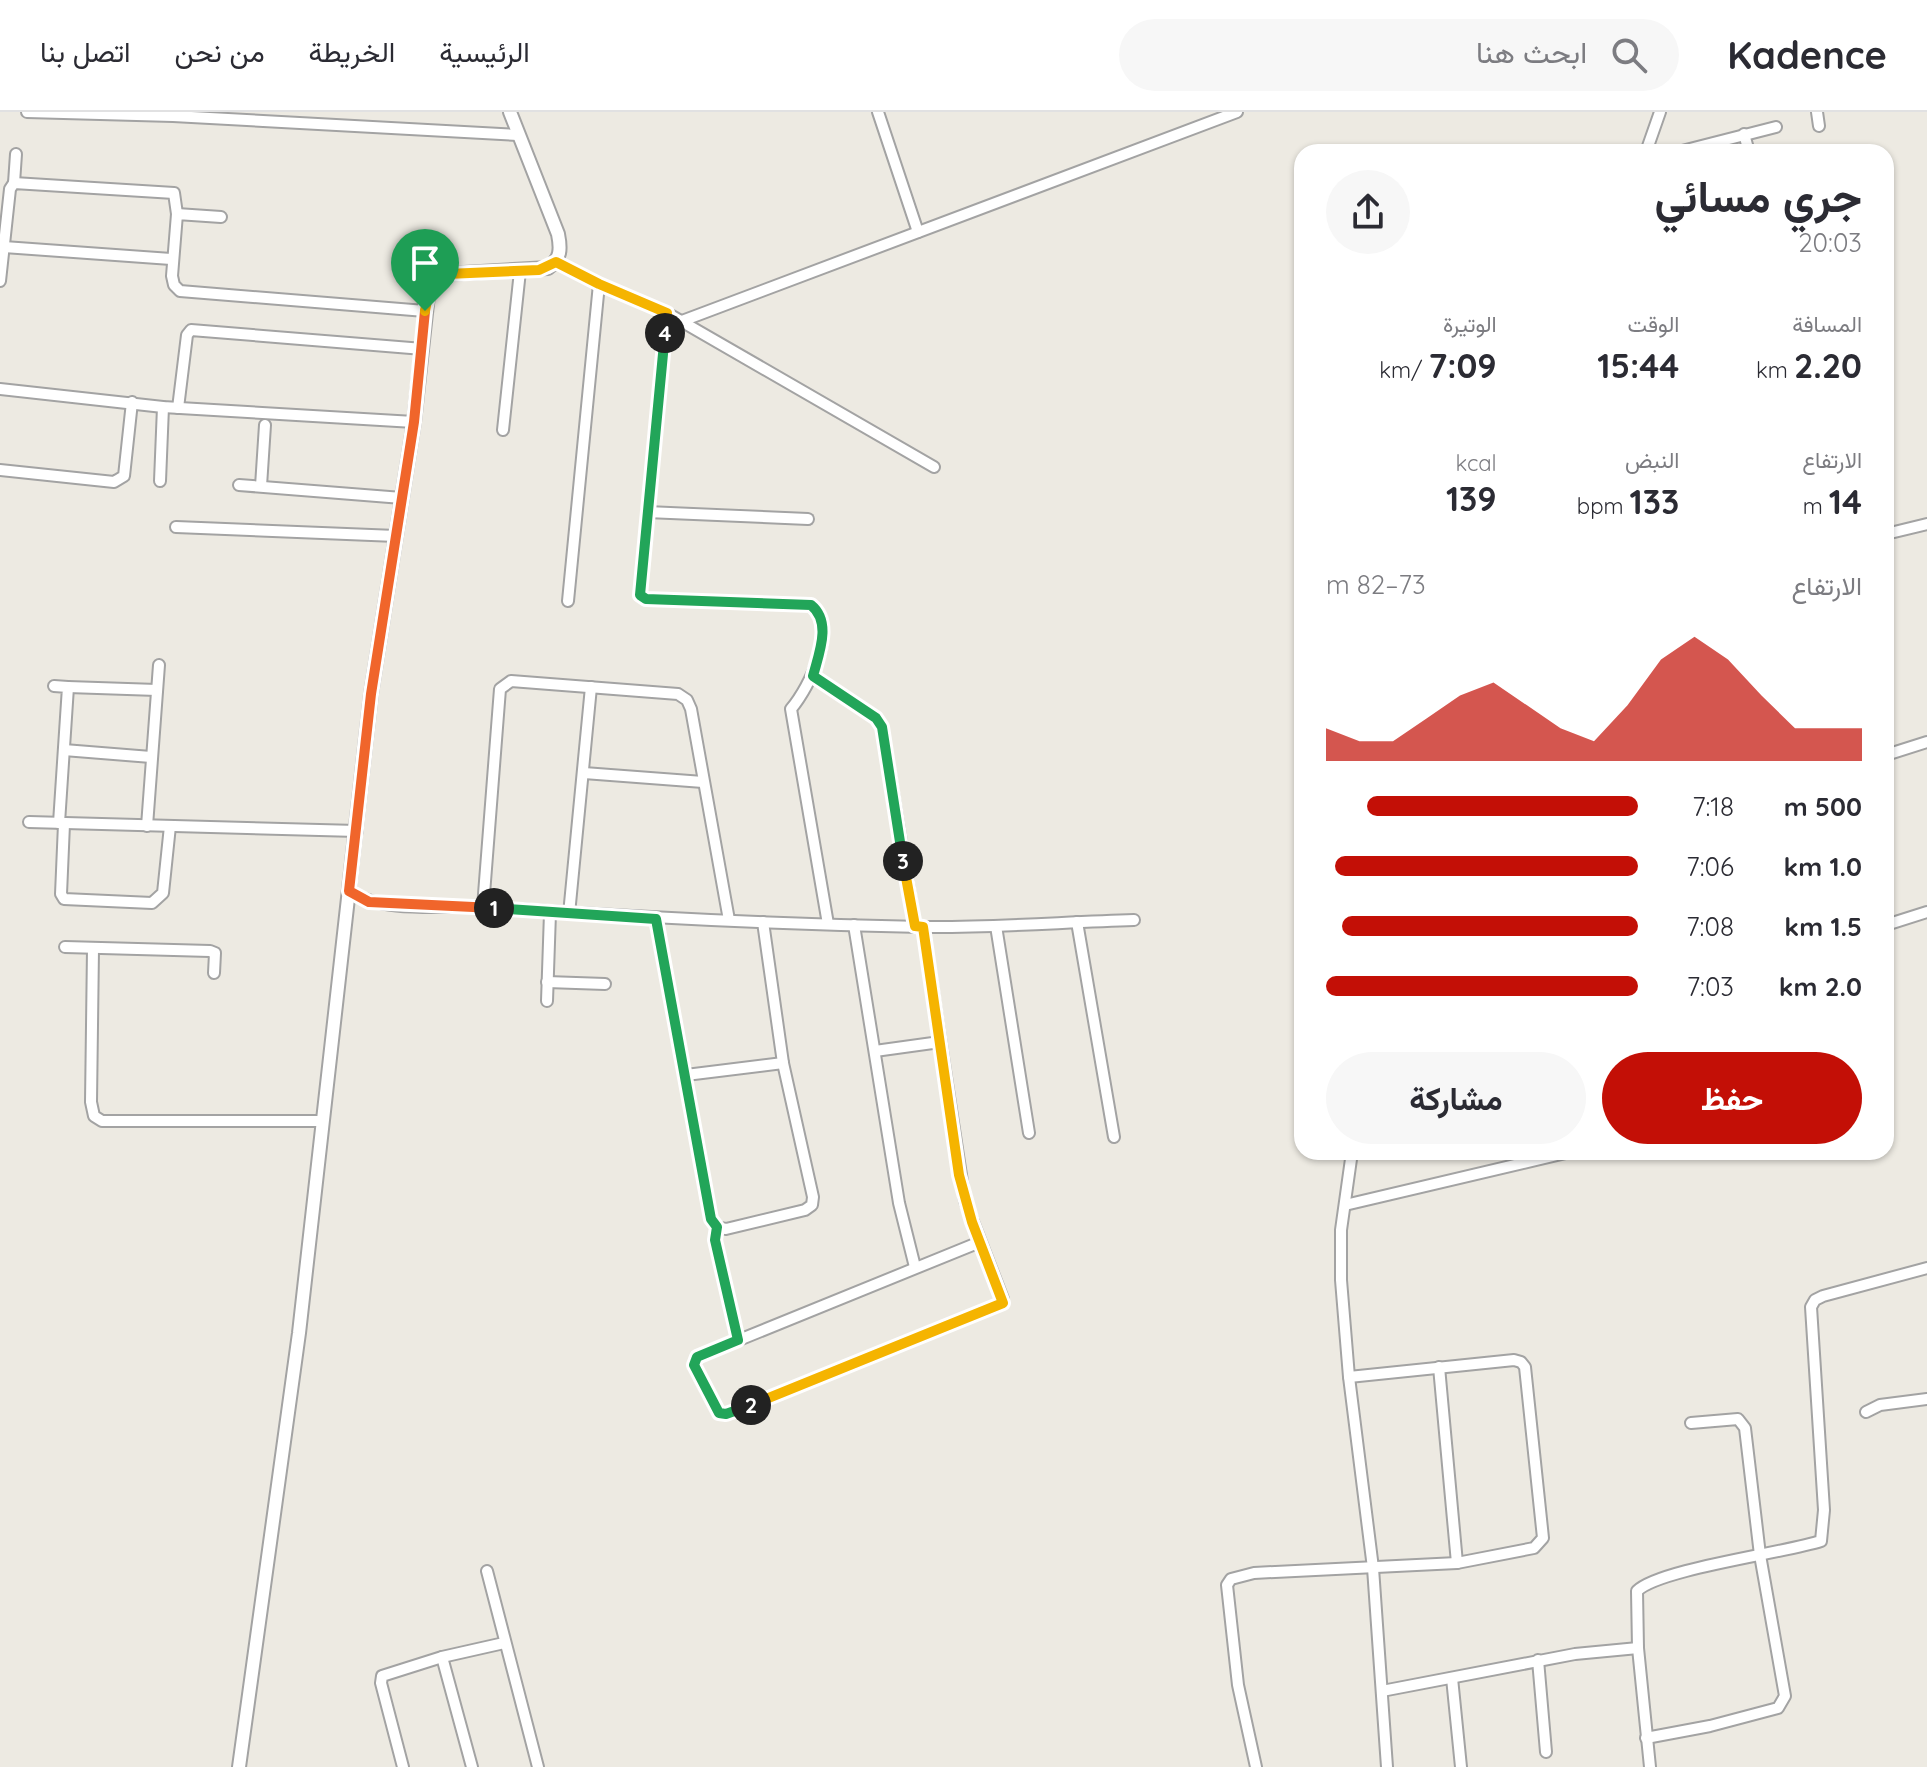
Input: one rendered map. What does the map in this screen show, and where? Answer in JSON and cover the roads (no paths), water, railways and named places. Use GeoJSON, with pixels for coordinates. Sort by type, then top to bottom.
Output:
{"type":"FeatureCollection","features":[{"type":"Feature","properties":{"kind":"street"},"geometry":{"type":"LineString","coordinates":[[27,112],[173,116],[518,135]]}},
{"type":"Feature","properties":{"kind":"street"},"geometry":{"type":"LineString","coordinates":[[239,1767],[299,1333],[371,694],[414,422],[428,295],[435,280],[447,274],[539,270],[556,262],[561,249],[558,234],[510,112]]}},
{"type":"Feature","properties":{"kind":"street"},"geometry":{"type":"LineString","coordinates":[[878,112],[918,232]]}},
{"type":"Feature","properties":{"kind":"street"},"geometry":{"type":"LineString","coordinates":[[682,321],[1237,112]]}},
{"type":"Feature","properties":{"kind":"street"},"geometry":{"type":"LineString","coordinates":[[1649,144],[1660,112]]}},
{"type":"Feature","properties":{"kind":"street"},"geometry":{"type":"LineString","coordinates":[[1817,112],[1819,126]]}},
{"type":"Feature","properties":{"kind":"street"},"geometry":{"type":"LineString","coordinates":[[1708,144],[1776,127]]}},
{"type":"Feature","properties":{"kind":"street"},"geometry":{"type":"LineString","coordinates":[[1744,134],[1747,144]]}},
{"type":"Feature","properties":{"kind":"street"},"geometry":{"type":"LineString","coordinates":[[0,281],[16,154]]}},
{"type":"Feature","properties":{"kind":"street"},"geometry":{"type":"LineString","coordinates":[[14,183],[174,193],[177,214],[171,259],[174,285],[180,291],[425,311]]}},
{"type":"Feature","properties":{"kind":"street"},"geometry":{"type":"LineString","coordinates":[[177,214],[221,217]]}},
{"type":"Feature","properties":{"kind":"street"},"geometry":{"type":"LineString","coordinates":[[4,247],[171,259]]}},
{"type":"Feature","properties":{"kind":"street"},"geometry":{"type":"LineString","coordinates":[[556,262],[682,321],[934,467]]}},
{"type":"Feature","properties":{"kind":"street"},"geometry":{"type":"LineString","coordinates":[[503,430],[520,271]]}},
{"type":"Feature","properties":{"kind":"street"},"geometry":{"type":"LineString","coordinates":[[568,601],[599,284]]}},
{"type":"Feature","properties":{"kind":"street"},"geometry":{"type":"LineString","coordinates":[[667,313],[640,595],[646,599],[811,605],[823,619],[820,651],[813,676],[791,709],[828,924]]}},
{"type":"Feature","properties":{"kind":"street"},"geometry":{"type":"LineString","coordinates":[[178,408],[187,335],[191,330],[423,349]]}},
{"type":"Feature","properties":{"kind":"street"},"geometry":{"type":"LineString","coordinates":[[0,389],[163,407],[414,422]]}},
{"type":"Feature","properties":{"kind":"street"},"geometry":{"type":"LineString","coordinates":[[0,470],[114,482],[120,480],[124,476],[132,402]]}},
{"type":"Feature","properties":{"kind":"street"},"geometry":{"type":"LineString","coordinates":[[160,481],[163,407]]}},
{"type":"Feature","properties":{"kind":"street"},"geometry":{"type":"LineString","coordinates":[[261,486],[265,425]]}},
{"type":"Feature","properties":{"kind":"street"},"geometry":{"type":"LineString","coordinates":[[239,485],[402,498]]}},
{"type":"Feature","properties":{"kind":"street"},"geometry":{"type":"LineString","coordinates":[[647,512],[808,519]]}},
{"type":"Feature","properties":{"kind":"street"},"geometry":{"type":"LineString","coordinates":[[1894,532],[1927,524]]}},
{"type":"Feature","properties":{"kind":"street"},"geometry":{"type":"LineString","coordinates":[[176,527],[396,536]]}},
{"type":"Feature","properties":{"kind":"street"},"geometry":{"type":"LineString","coordinates":[[147,826],[159,665]]}},
{"type":"Feature","properties":{"kind":"street"},"geometry":{"type":"LineString","coordinates":[[813,676],[876,718],[882,727],[940,1042],[959,1175],[965,1201],[1003,1299],[1001,1306],[722,1414],[713,1401],[694,1362],[697,1357],[980,1242]]}},
{"type":"Feature","properties":{"kind":"street"},"geometry":{"type":"LineString","coordinates":[[483,907],[500,689],[511,681],[678,694],[687,700],[729,920]]}},
{"type":"Feature","properties":{"kind":"street"},"geometry":{"type":"LineString","coordinates":[[54,686],[157,690]]}},
{"type":"Feature","properties":{"kind":"street"},"geometry":{"type":"LineString","coordinates":[[68,687],[62,824],[61,894],[64,899],[152,903],[163,893],[170,826]]}},
{"type":"Feature","properties":{"kind":"street"},"geometry":{"type":"LineString","coordinates":[[569,914],[591,687]]}},
{"type":"Feature","properties":{"kind":"street"},"geometry":{"type":"LineString","coordinates":[[1894,752],[1927,742]]}},
{"type":"Feature","properties":{"kind":"street"},"geometry":{"type":"LineString","coordinates":[[64,750],[151,757]]}},
{"type":"Feature","properties":{"kind":"street"},"geometry":{"type":"LineString","coordinates":[[584,773],[703,782]]}},
{"type":"Feature","properties":{"kind":"street"},"geometry":{"type":"LineString","coordinates":[[29,822],[357,831]]}},
{"type":"Feature","properties":{"kind":"street"},"geometry":{"type":"LineString","coordinates":[[349,891],[369,902],[656,919],[919,927],[1134,920]]}},
{"type":"Feature","properties":{"kind":"street"},"geometry":{"type":"LineString","coordinates":[[1894,922],[1927,912]]}},
{"type":"Feature","properties":{"kind":"street"},"geometry":{"type":"LineString","coordinates":[[547,1001],[550,913]]}},
{"type":"Feature","properties":{"kind":"street"},"geometry":{"type":"LineString","coordinates":[[656,919],[711,1219],[717,1227],[726,1229],[805,1210],[812,1205],[813,1197],[783,1063],[763,922]]}},
{"type":"Feature","properties":{"kind":"street"},"geometry":{"type":"LineString","coordinates":[[1077,922],[1114,1137]]}},
{"type":"Feature","properties":{"kind":"street"},"geometry":{"type":"LineString","coordinates":[[854,925],[899,1203],[915,1267]]}},
{"type":"Feature","properties":{"kind":"street"},"geometry":{"type":"LineString","coordinates":[[996,926],[1029,1133]]}},
{"type":"Feature","properties":{"kind":"street"},"geometry":{"type":"LineString","coordinates":[[65,947],[210,951],[217,958],[214,973]]}},
{"type":"Feature","properties":{"kind":"street"},"geometry":{"type":"LineString","coordinates":[[93,949],[91,1102],[94,1116],[102,1121],[323,1121]]}},
{"type":"Feature","properties":{"kind":"street"},"geometry":{"type":"LineString","coordinates":[[547,982],[605,984]]}},
{"type":"Feature","properties":{"kind":"street"},"geometry":{"type":"LineString","coordinates":[[875,1051],[940,1042]]}},
{"type":"Feature","properties":{"kind":"street"},"geometry":{"type":"LineString","coordinates":[[686,1075],[783,1063]]}},
{"type":"Feature","properties":{"kind":"street"},"geometry":{"type":"LineString","coordinates":[[1351,1160],[1340,1252],[1349,1377],[1373,1568],[1387,1767]]}},
{"type":"Feature","properties":{"kind":"street"},"geometry":{"type":"LineString","coordinates":[[1345,1205],[1536,1160]]}},
{"type":"Feature","properties":{"kind":"street"},"geometry":{"type":"LineString","coordinates":[[717,1227],[715,1240],[738,1340]]}},
{"type":"Feature","properties":{"kind":"street"},"geometry":{"type":"LineString","coordinates":[[1650,1767],[1638,1648],[1637,1591],[1643,1585],[1818,1542],[1823,1538],[1824,1510],[1811,1307],[1815,1300],[1927,1268]]}},
{"type":"Feature","properties":{"kind":"street"},"geometry":{"type":"LineString","coordinates":[[1256,1767],[1238,1685],[1228,1581],[1254,1573],[1457,1563],[1534,1548],[1543,1538],[1525,1367],[1521,1362],[1514,1360],[1349,1377]]}},
{"type":"Feature","properties":{"kind":"street"},"geometry":{"type":"LineString","coordinates":[[1439,1367],[1457,1563]]}},
{"type":"Feature","properties":{"kind":"street"},"geometry":{"type":"LineString","coordinates":[[1866,1412],[1874,1406],[1927,1399]]}},
{"type":"Feature","properties":{"kind":"street"},"geometry":{"type":"LineString","coordinates":[[1646,1738],[1710,1726],[1778,1708],[1785,1696],[1760,1555],[1742,1422],[1738,1419],[1691,1423]]}},
{"type":"Feature","properties":{"kind":"street"},"geometry":{"type":"LineString","coordinates":[[487,1571],[538,1767]]}},
{"type":"Feature","properties":{"kind":"street"},"geometry":{"type":"LineString","coordinates":[[403,1767],[381,1678],[442,1657],[504,1643]]}},
{"type":"Feature","properties":{"kind":"street"},"geometry":{"type":"LineString","coordinates":[[1382,1691],[1538,1660],[1638,1648]]}},
{"type":"Feature","properties":{"kind":"street"},"geometry":{"type":"LineString","coordinates":[[442,1657],[472,1767]]}},
{"type":"Feature","properties":{"kind":"street"},"geometry":{"type":"LineString","coordinates":[[1538,1660],[1546,1752]]}},
{"type":"Feature","properties":{"kind":"street"},"geometry":{"type":"LineString","coordinates":[[1452,1678],[1461,1767]]}}]}
